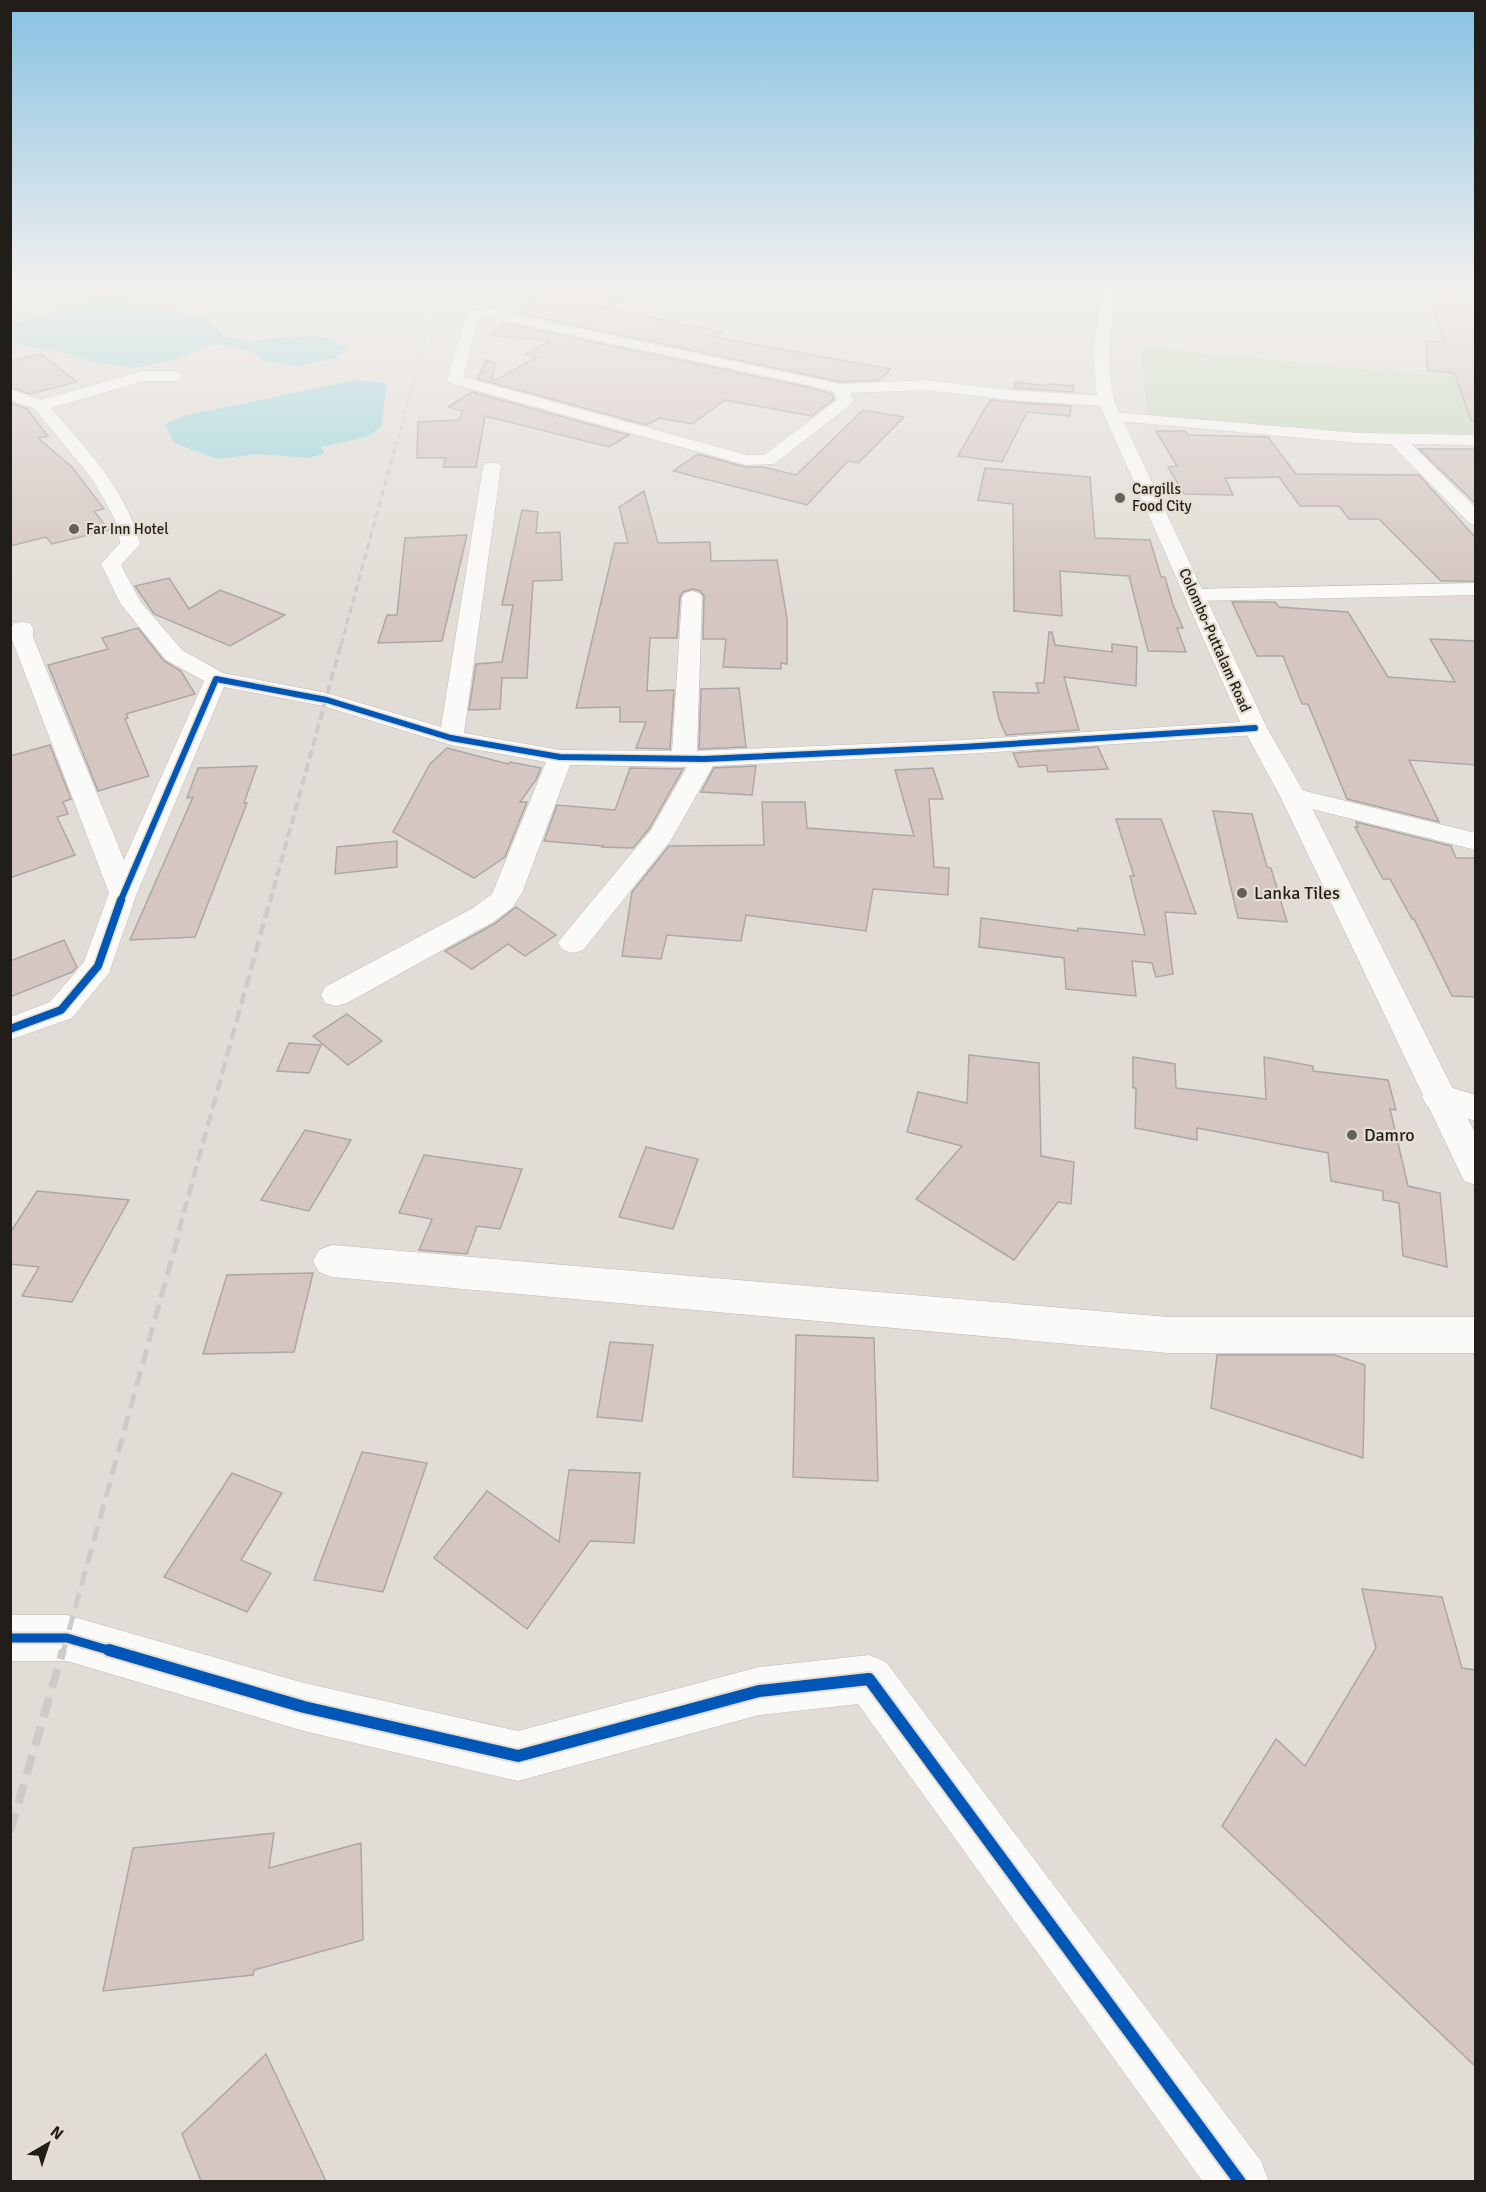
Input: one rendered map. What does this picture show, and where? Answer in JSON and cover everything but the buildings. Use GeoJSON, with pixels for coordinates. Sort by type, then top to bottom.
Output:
{"type":"FeatureCollection","features":[{"type":"Feature","properties":{"kind":"main road"},"geometry":{"type":"LineString","coordinates":[[42,406],[92,391]]}},
{"type":"Feature","properties":{"kind":"main road"},"geometry":{"type":"LineString","coordinates":[[496,391],[746,460],[768,460],[845,400],[842,391]]}},
{"type":"Feature","properties":{"kind":"main road"},"geometry":{"type":"LineString","coordinates":[[979,391],[1358,438],[1476,440]]}},
{"type":"Feature","properties":{"kind":"main road","name":"Colombo-Puttalam Road"},"geometry":{"type":"LineString","coordinates":[[1104,391],[1109,409],[1255,728],[1293,796],[1476,1171]]}},
{"type":"Feature","properties":{"kind":"main road"},"geometry":{"type":"LineString","coordinates":[[10,394],[42,406],[101,478],[123,519],[130,544],[111,564],[131,603],[174,655],[216,679],[327,700],[451,738],[560,757],[694,759],[963,747],[1255,728]]}},
{"type":"Feature","properties":{"kind":"main road"},"geometry":{"type":"LineString","coordinates":[[1396,439],[1476,519]]}},
{"type":"Feature","properties":{"kind":"main road"},"geometry":{"type":"LineString","coordinates":[[451,738],[492,467]]}},
{"type":"Feature","properties":{"kind":"main road"},"geometry":{"type":"LineString","coordinates":[[1195,595],[1476,589]]}},
{"type":"Feature","properties":{"kind":"main road"},"geometry":{"type":"LineString","coordinates":[[573,943],[662,834],[694,759],[692,597]]}},
{"type":"Feature","properties":{"kind":"main road"},"geometry":{"type":"LineString","coordinates":[[22,627],[21,637],[123,893]]}},
{"type":"Feature","properties":{"kind":"main road"},"geometry":{"type":"LineString","coordinates":[[10,1029],[61,1010],[98,966],[123,893],[216,679]]}},
{"type":"Feature","properties":{"kind":"main road"},"geometry":{"type":"LineString","coordinates":[[336,995],[483,915],[502,901],[508,893],[560,757]]}},
{"type":"Feature","properties":{"kind":"main road"},"geometry":{"type":"LineString","coordinates":[[1293,796],[1476,842]]}},
{"type":"Feature","properties":{"kind":"main road"},"geometry":{"type":"LineString","coordinates":[[1439,1097],[1476,1108]]}},
{"type":"Feature","properties":{"kind":"main road"},"geometry":{"type":"LineString","coordinates":[[332,1261],[1168,1335],[1476,1335]]}},
{"type":"Feature","properties":{"kind":"main road"},"geometry":{"type":"LineString","coordinates":[[10,1638],[67,1638],[303,1707],[518,1756],[759,1691],[869,1679],[1240,2181]]}},
{"type":"Feature","properties":{"kind":"green space"},"geometry":{"type":"Polygon","coordinates":[[[1145,391],[1475,391],[1475,437],[1323,431],[1148,419],[1145,391]]]}},
{"type":"Feature","properties":{"kind":"water"},"geometry":{"type":"Polygon","coordinates":[[[302,391],[386,391],[381,427],[367,437],[321,447],[324,453],[310,458],[256,454],[217,459],[174,443],[165,424],[183,416],[302,391]]]}},
{"type":"Feature","properties":{"kind":"railway"},"geometry":{"type":"LineString","coordinates":[[396,446],[411,391]]}},
{"type":"Feature","properties":{"kind":"railway"},"geometry":{"type":"LineString","coordinates":[[341,645],[396,444]]}},
{"type":"Feature","properties":{"kind":"railway"},"geometry":{"type":"LineString","coordinates":[[270,902],[341,644]]}},
{"type":"Feature","properties":{"kind":"railway"},"geometry":{"type":"LineString","coordinates":[[179,1230],[270,900]]}},
{"type":"Feature","properties":{"kind":"railway"},"geometry":{"type":"LineString","coordinates":[[63,1652],[180,1229]]}},
{"type":"Feature","properties":{"kind":"railway"},"geometry":{"type":"LineString","coordinates":[[10,1832],[63,1650]]}},
{"type":"Feature","properties":{"kind":"cycle path"},"geometry":{"type":"LineString","coordinates":[[10,1029],[61,1010],[98,966],[123,893],[216,679],[327,700],[451,738],[560,757],[704,759],[963,747],[1255,728]]}},
{"type":"Feature","properties":{"kind":"cycle path"},"geometry":{"type":"LineString","coordinates":[[10,1638],[67,1638],[304,1707],[518,1756],[759,1691],[869,1679],[1240,2182]]}},
{"type":"Feature","properties":{"kind":"place","name":"Cargills Food City"},"geometry":{"type":"Point","coordinates":[1120,498]}},
{"type":"Feature","properties":{"kind":"place","name":"Far Inn Hotel"},"geometry":{"type":"Point","coordinates":[74,529]}},
{"type":"Feature","properties":{"kind":"place","name":"Lanka Tiles"},"geometry":{"type":"Point","coordinates":[1242,893]}},
{"type":"Feature","properties":{"kind":"place","name":"Damro"},"geometry":{"type":"Point","coordinates":[1352,1135]}}]}
